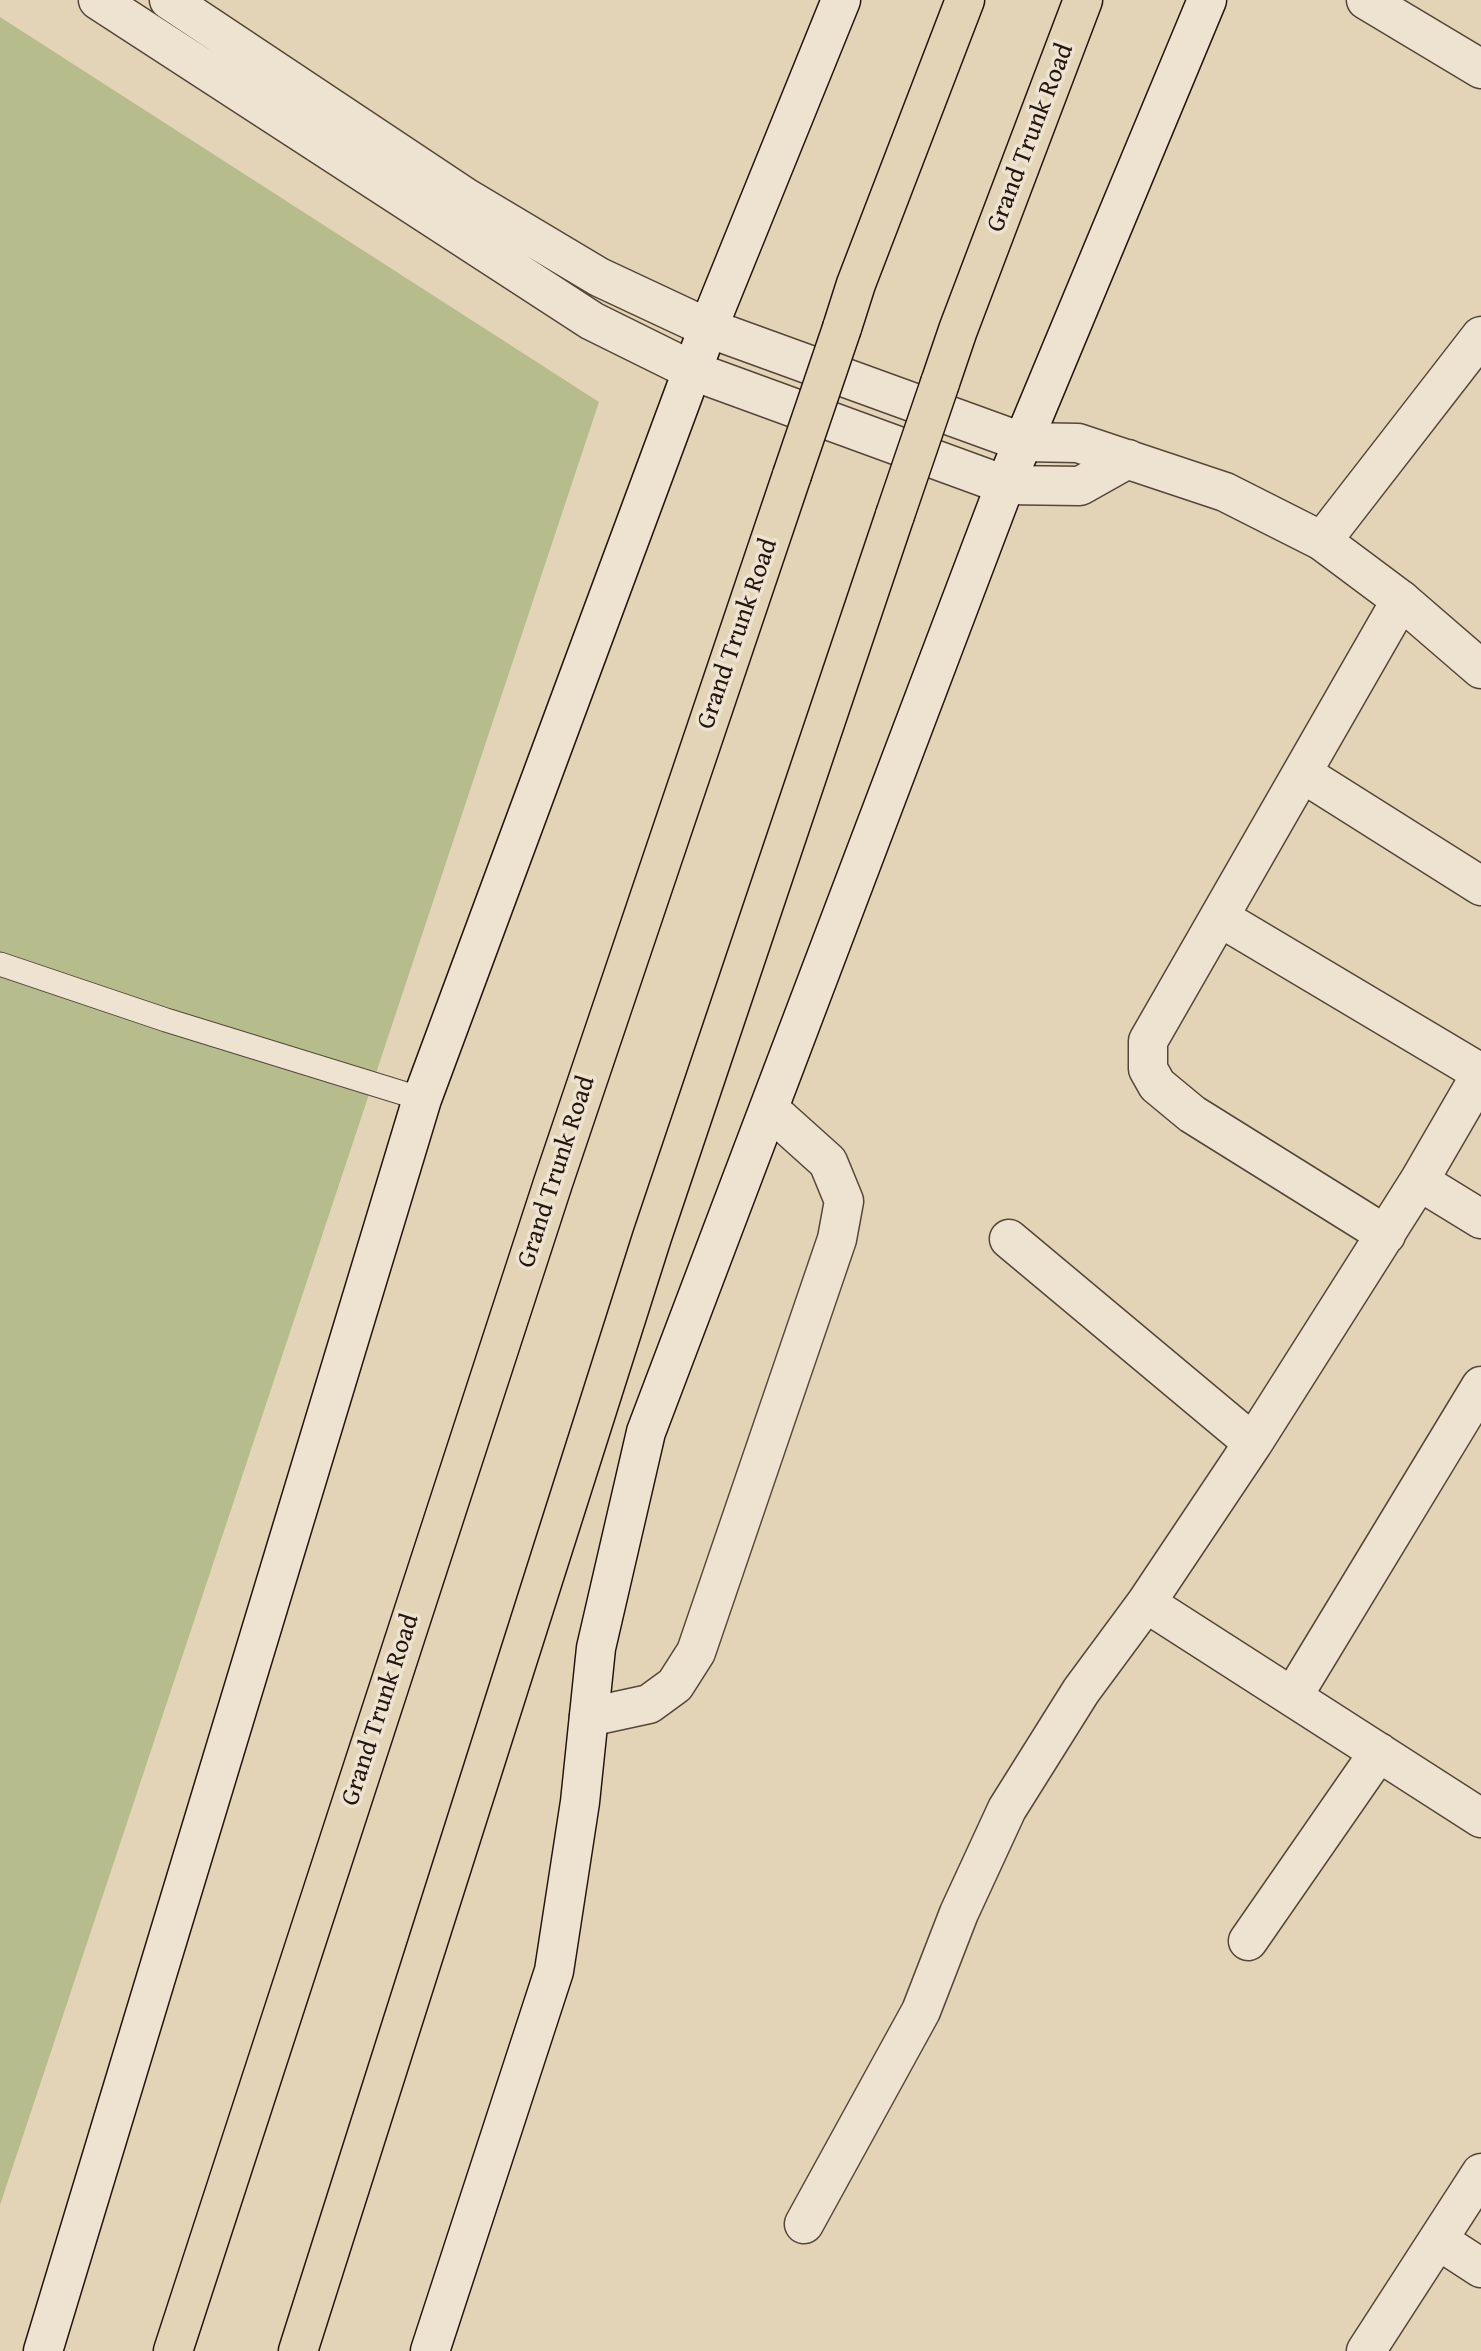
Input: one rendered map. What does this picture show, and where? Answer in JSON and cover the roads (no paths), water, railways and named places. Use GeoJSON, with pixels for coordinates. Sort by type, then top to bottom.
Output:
{"type":"FeatureCollection","features":[{"type":"Feature","properties":{"kind":"highway","name":"Grand Trunk Road"},"geometry":{"type":"LineString","coordinates":[[173,2351],[548,1197],[856,284],[965,0]]}},
{"type":"Feature","properties":{"kind":"highway","name":"Grand Trunk Road"},"geometry":{"type":"LineString","coordinates":[[298,2351],[652,1237],[962,317],[1083,0]]}},
{"type":"Feature","properties":{"kind":"street"},"geometry":{"type":"LineString","coordinates":[[98,0],[592,321],[692,371],[1005,485],[1080,486],[1128,460]]}},
{"type":"Feature","properties":{"kind":"street"},"geometry":{"type":"LineString","coordinates":[[169,0],[465,197],[599,276],[708,328],[1022,442],[1078,443],[1225,492],[1322,541],[1401,600],[1481,669]]}},
{"type":"Feature","properties":{"kind":"street"},"geometry":{"type":"LineString","coordinates":[[43,2351],[422,1100],[708,328],[841,0]]}},
{"type":"Feature","properties":{"kind":"street"},"geometry":{"type":"LineString","coordinates":[[430,2351],[554,1971],[580,1802],[596,1648],[646,1432],[1005,485],[1207,0]]}},
{"type":"Feature","properties":{"kind":"street"},"geometry":{"type":"LineString","coordinates":[[1366,0],[1481,69]]}},
{"type":"Feature","properties":{"kind":"street"},"geometry":{"type":"LineString","coordinates":[[1322,541],[1481,336]]}},
{"type":"Feature","properties":{"kind":"street"},"geometry":{"type":"LineString","coordinates":[[1386,1235],[1192,1114],[1157,1085],[1148,1069],[1148,1041],[1401,600]]}},
{"type":"Feature","properties":{"kind":"street"},"geometry":{"type":"LineString","coordinates":[[1302,773],[1481,886]]}},
{"type":"Feature","properties":{"kind":"street"},"geometry":{"type":"LineString","coordinates":[[804,2224],[920,2011],[959,1913],[1007,1810],[1081,1691],[1146,1603],[1253,1443],[1386,1235],[1481,1073],[1219,917]]}},
{"type":"Feature","properties":{"kind":"street"},"geometry":{"type":"LineString","coordinates":[[589,1717],[649,1704],[675,1685],[696,1652],[837,1239],[844,1200],[828,1162],[769,1109]]}},
{"type":"Feature","properties":{"kind":"street"},"geometry":{"type":"LineString","coordinates":[[1419,1181],[1481,1219]]}},
{"type":"Feature","properties":{"kind":"street"},"geometry":{"type":"LineString","coordinates":[[1009,1239],[1253,1443]]}},
{"type":"Feature","properties":{"kind":"street"},"geometry":{"type":"LineString","coordinates":[[1293,1696],[1481,1386]]}},
{"type":"Feature","properties":{"kind":"street"},"geometry":{"type":"LineString","coordinates":[[1146,1603],[1481,1818]]}},
{"type":"Feature","properties":{"kind":"street"},"geometry":{"type":"LineString","coordinates":[[1248,1941],[1379,1752]]}},
{"type":"Feature","properties":{"kind":"street"},"geometry":{"type":"LineString","coordinates":[[1366,2351],[1481,2173]]}},
{"type":"Feature","properties":{"kind":"street"},"geometry":{"type":"LineString","coordinates":[[1438,2240],[1481,2268]]}},
{"type":"Feature","properties":{"kind":"lane"},"geometry":{"type":"LineString","coordinates":[[0,964],[166,1020],[422,1100]]}}]}
